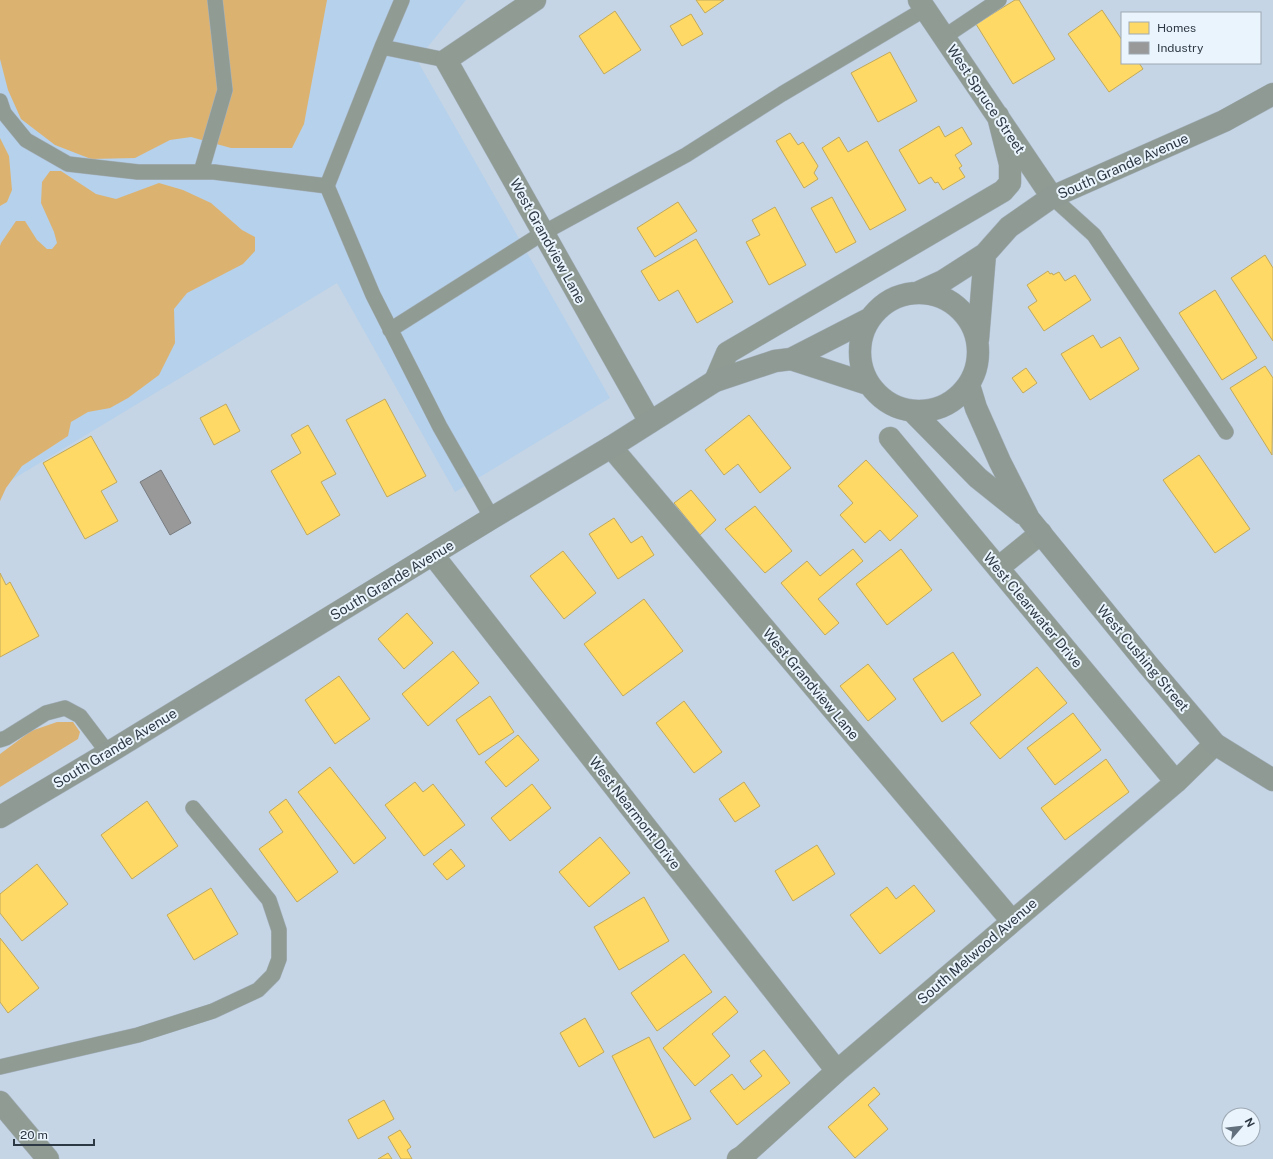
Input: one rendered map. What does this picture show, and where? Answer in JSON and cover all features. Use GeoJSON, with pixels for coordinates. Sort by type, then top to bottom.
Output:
{"type":"FeatureCollection","features":[{"type":"Feature","properties":{"kind":"main road","name":"South Grande Avenue"},"geometry":{"type":"LineString","coordinates":[[917,293],[943,281],[985,254],[1009,227],[1052,197],[1224,121],[1273,94]]}},
{"type":"Feature","properties":{"kind":"main road"},"geometry":{"type":"LineString","coordinates":[[978,342],[972,326],[963,312],[950,301],[933,294],[917,293],[898,296],[882,306],[869,319],[862,335],[860,351],[861,368],[868,384],[880,398],[896,407],[913,412],[930,411],[945,406],[959,397],[969,385],[975,372],[978,357],[985,254]]}},
{"type":"Feature","properties":{"kind":"main road","name":"South Grande Avenue"},"geometry":{"type":"LineString","coordinates":[[0,817],[611,447],[715,381],[775,361],[791,359],[869,319]]}},
{"type":"Feature","properties":{"kind":"main road","name":"South Grande Avenue"},"geometry":{"type":"LineString","coordinates":[[791,359],[868,384]]}},
{"type":"Feature","properties":{"kind":"main road","name":"West Cushing Street"},"geometry":{"type":"LineString","coordinates":[[969,385],[976,408],[1000,462],[1035,526],[1152,670],[1215,744],[1273,780]]}},
{"type":"Feature","properties":{"kind":"main road","name":"West Cushing Street"},"geometry":{"type":"LineString","coordinates":[[913,412],[978,478],[1035,526]]}},
{"type":"Feature","properties":{"kind":"street"},"geometry":{"type":"LineString","coordinates":[[446,60],[535,0]]}},
{"type":"Feature","properties":{"kind":"street","name":"West Spruce Street"},"geometry":{"type":"LineString","coordinates":[[922,4],[1052,197]]}},
{"type":"Feature","properties":{"kind":"street","name":"West Grandview Lane"},"geometry":{"type":"LineString","coordinates":[[446,60],[650,422]]}},
{"type":"Feature","properties":{"kind":"street"},"geometry":{"type":"LineString","coordinates":[[715,381],[726,353],[1004,191],[1010,183],[1010,164],[998,116]]}},
{"type":"Feature","properties":{"kind":"street","name":"West Clearwater Drive"},"geometry":{"type":"LineString","coordinates":[[890,438],[1176,782]]}},
{"type":"Feature","properties":{"kind":"street","name":"West Grandview Lane"},"geometry":{"type":"LineString","coordinates":[[611,447],[1012,921]]}},
{"type":"Feature","properties":{"kind":"street"},"geometry":{"type":"LineString","coordinates":[[998,568],[1035,526]]}},
{"type":"Feature","properties":{"kind":"street","name":"West Nearmont Drive"},"geometry":{"type":"LineString","coordinates":[[433,555],[837,1071]]}},
{"type":"Feature","properties":{"kind":"street","name":"South Melwood Avenue"},"geometry":{"type":"LineString","coordinates":[[738,1159],[837,1071],[1176,782],[1215,744]]}},
{"type":"Feature","properties":{"kind":"street"},"geometry":{"type":"LineString","coordinates":[[0,1102],[48,1159]]}},
{"type":"Feature","properties":{"kind":"lane"},"geometry":{"type":"LineString","coordinates":[[201,172],[225,90],[215,0]]}},
{"type":"Feature","properties":{"kind":"lane"},"geometry":{"type":"LineString","coordinates":[[402,0],[382,47],[328,186],[373,295],[390,330],[440,428],[492,518]]}},
{"type":"Feature","properties":{"kind":"lane"},"geometry":{"type":"LineString","coordinates":[[944,37],[999,0]]}},
{"type":"Feature","properties":{"kind":"lane"},"geometry":{"type":"LineString","coordinates":[[390,330],[543,233],[686,155],[922,4]]}},
{"type":"Feature","properties":{"kind":"lane"},"geometry":{"type":"LineString","coordinates":[[382,47],[446,60]]}},
{"type":"Feature","properties":{"kind":"lane"},"geometry":{"type":"LineString","coordinates":[[0,101],[4,113],[26,140],[68,164],[138,172],[214,172],[328,186]]}},
{"type":"Feature","properties":{"kind":"lane"},"geometry":{"type":"LineString","coordinates":[[1052,197],[1094,235],[1226,432]]}},
{"type":"Feature","properties":{"kind":"lane"},"geometry":{"type":"LineString","coordinates":[[0,740],[6,738],[46,713],[65,708],[80,716],[108,753]]}},
{"type":"Feature","properties":{"kind":"lane"},"geometry":{"type":"LineString","coordinates":[[0,1067],[138,1035],[213,1011],[258,990],[273,975],[280,959],[279,930],[269,900],[193,808]]}},
{"type":"Feature","properties":{"kind":"shaded area"},"geometry":{"type":"Polygon","coordinates":[[[0,0],[466,0],[417,60],[610,398],[455,492],[337,283],[0,487],[0,0]]]}},
{"type":"Feature","properties":{"kind":"shaded area"},"geometry":{"type":"Polygon","coordinates":[[[0,0],[327,0],[304,124],[292,148],[231,148],[191,137],[170,140],[135,158],[91,159],[55,145],[21,119],[8,90],[0,59],[0,0]]]}},
{"type":"Feature","properties":{"kind":"shaded area"},"geometry":{"type":"Polygon","coordinates":[[[0,138],[9,156],[12,190],[7,202],[0,206],[0,138]]]}},
{"type":"Feature","properties":{"kind":"shaded area"},"geometry":{"type":"Polygon","coordinates":[[[50,171],[61,171],[96,194],[116,199],[159,183],[183,190],[211,203],[242,230],[255,237],[255,251],[243,264],[187,293],[174,309],[175,343],[159,375],[128,398],[110,408],[88,412],[71,422],[68,436],[22,466],[6,488],[0,501],[0,246],[16,221],[25,221],[37,240],[47,249],[52,249],[57,243],[54,232],[41,203],[42,182],[50,171]]]}},
{"type":"Feature","properties":{"kind":"shaded area"},"geometry":{"type":"Polygon","coordinates":[[[57,722],[73,722],[80,732],[78,739],[0,787],[0,754],[31,731],[57,722]]]}},
{"type":"Feature","properties":{"kind":"building: Homes"},"geometry":{"type":"Polygon","coordinates":[[[696,0],[724,0],[705,13],[696,0]]]}},
{"type":"Feature","properties":{"kind":"building: Homes"},"geometry":{"type":"Polygon","coordinates":[[[1015,0],[1019,0],[1055,59],[1013,84],[976,24],[1015,0]]]}},
{"type":"Feature","properties":{"kind":"building: Homes"},"geometry":{"type":"Polygon","coordinates":[[[1102,10],[1121,38],[1121,64],[1140,64],[1143,69],[1109,92],[1068,34],[1102,10]]]}},
{"type":"Feature","properties":{"kind":"building: Homes"},"geometry":{"type":"Polygon","coordinates":[[[615,11],[641,50],[604,74],[579,36],[615,11]]]}},
{"type":"Feature","properties":{"kind":"building: Homes"},"geometry":{"type":"Polygon","coordinates":[[[691,14],[703,34],[682,46],[670,26],[691,14]]]}},
{"type":"Feature","properties":{"kind":"building: Homes"},"geometry":{"type":"Polygon","coordinates":[[[890,52],[917,101],[878,122],[851,73],[890,52]]]}},
{"type":"Feature","properties":{"kind":"building: Homes"},"geometry":{"type":"Polygon","coordinates":[[[939,126],[945,137],[962,127],[972,144],[955,155],[962,166],[959,168],[965,177],[943,190],[938,182],[935,183],[931,177],[919,184],[899,150],[939,126]]]}},
{"type":"Feature","properties":{"kind":"building: Homes"},"geometry":{"type":"Polygon","coordinates":[[[790,133],[798,145],[803,142],[818,166],[814,173],[818,179],[804,188],[776,141],[790,133]]]}},
{"type":"Feature","properties":{"kind":"building: Homes"},"geometry":{"type":"Polygon","coordinates":[[[839,137],[848,152],[867,141],[906,210],[870,230],[822,148],[839,137]]]}},
{"type":"Feature","properties":{"kind":"building: Homes"},"geometry":{"type":"Polygon","coordinates":[[[832,197],[856,242],[836,253],[811,208],[832,197]]]}},
{"type":"Feature","properties":{"kind":"building: Homes"},"geometry":{"type":"Polygon","coordinates":[[[678,202],[697,231],[655,257],[637,228],[678,202]]]}},
{"type":"Feature","properties":{"kind":"building: Homes"},"geometry":{"type":"Polygon","coordinates":[[[775,207],[806,265],[769,285],[746,242],[760,235],[752,220],[775,207]]]}},
{"type":"Feature","properties":{"kind":"building: Homes"},"geometry":{"type":"Polygon","coordinates":[[[696,239],[733,302],[697,323],[678,290],[659,301],[641,271],[696,239]]]}},
{"type":"Feature","properties":{"kind":"building: Homes"},"geometry":{"type":"Polygon","coordinates":[[[1265,255],[1273,268],[1273,341],[1231,278],[1265,255]]]}},
{"type":"Feature","properties":{"kind":"building: Homes"},"geometry":{"type":"Polygon","coordinates":[[[1048,271],[1053,275],[1059,272],[1065,281],[1075,275],[1091,300],[1044,331],[1028,307],[1037,301],[1027,285],[1048,271]]]}},
{"type":"Feature","properties":{"kind":"building: Homes"},"geometry":{"type":"Polygon","coordinates":[[[1215,290],[1257,358],[1222,380],[1179,313],[1215,290]]]}},
{"type":"Feature","properties":{"kind":"building: Homes"},"geometry":{"type":"Polygon","coordinates":[[[1093,335],[1101,348],[1120,337],[1139,369],[1090,400],[1061,354],[1093,335]]]}},
{"type":"Feature","properties":{"kind":"building: Homes"},"geometry":{"type":"Polygon","coordinates":[[[1265,366],[1273,378],[1272,455],[1230,388],[1265,366]]]}},
{"type":"Feature","properties":{"kind":"building: Homes"},"geometry":{"type":"Polygon","coordinates":[[[1026,368],[1037,383],[1023,393],[1012,378],[1026,368]]]}},
{"type":"Feature","properties":{"kind":"building: Homes"},"geometry":{"type":"Polygon","coordinates":[[[385,399],[426,476],[387,497],[346,420],[385,399]]]}},
{"type":"Feature","properties":{"kind":"building: Homes"},"geometry":{"type":"Polygon","coordinates":[[[226,404],[240,431],[214,445],[200,418],[226,404]]]}},
{"type":"Feature","properties":{"kind":"building: Homes"},"geometry":{"type":"Polygon","coordinates":[[[749,415],[791,468],[760,493],[738,464],[724,475],[705,450],[749,415]]]}},
{"type":"Feature","properties":{"kind":"building: Homes"},"geometry":{"type":"Polygon","coordinates":[[[308,425],[336,474],[321,482],[340,515],[307,535],[271,471],[301,453],[291,435],[308,425]]]}},
{"type":"Feature","properties":{"kind":"building: Homes"},"geometry":{"type":"Polygon","coordinates":[[[91,436],[117,482],[101,491],[118,521],[85,539],[43,463],[91,436]]]}},
{"type":"Feature","properties":{"kind":"building: Homes"},"geometry":{"type":"Polygon","coordinates":[[[1199,455],[1250,529],[1215,553],[1163,480],[1199,455]]]}},
{"type":"Feature","properties":{"kind":"building: Homes"},"geometry":{"type":"Polygon","coordinates":[[[866,460],[918,516],[890,541],[880,530],[865,543],[840,515],[853,503],[838,486],[866,460]]]}},
{"type":"Feature","properties":{"kind":"building: Homes"},"geometry":{"type":"Polygon","coordinates":[[[691,490],[716,520],[700,535],[674,503],[691,490]]]}},
{"type":"Feature","properties":{"kind":"building: Homes"},"geometry":{"type":"Polygon","coordinates":[[[755,506],[792,551],[765,573],[725,529],[755,506]]]}},
{"type":"Feature","properties":{"kind":"building: Homes"},"geometry":{"type":"Polygon","coordinates":[[[614,518],[631,543],[642,536],[654,555],[618,579],[589,534],[614,518]]]}},
{"type":"Feature","properties":{"kind":"building: Homes"},"geometry":{"type":"Polygon","coordinates":[[[853,549],[863,561],[818,599],[839,623],[825,635],[781,583],[807,561],[820,576],[853,549]]]}},
{"type":"Feature","properties":{"kind":"building: Homes"},"geometry":{"type":"Polygon","coordinates":[[[901,549],[932,590],[887,625],[856,584],[901,549]]]}},
{"type":"Feature","properties":{"kind":"building: Homes"},"geometry":{"type":"Polygon","coordinates":[[[563,551],[596,593],[564,619],[530,576],[563,551]]]}},
{"type":"Feature","properties":{"kind":"building: Homes"},"geometry":{"type":"Polygon","coordinates":[[[0,573],[6,585],[10,582],[39,636],[0,657],[0,573]]]}},
{"type":"Feature","properties":{"kind":"building: Homes"},"geometry":{"type":"Polygon","coordinates":[[[644,599],[683,651],[623,696],[584,644],[644,599]]]}},
{"type":"Feature","properties":{"kind":"building: Homes"},"geometry":{"type":"Polygon","coordinates":[[[407,613],[433,643],[404,669],[378,639],[407,613]]]}},
{"type":"Feature","properties":{"kind":"building: Homes"},"geometry":{"type":"Polygon","coordinates":[[[453,651],[479,683],[428,726],[402,694],[453,651]]]}},
{"type":"Feature","properties":{"kind":"building: Homes"},"geometry":{"type":"Polygon","coordinates":[[[953,652],[981,695],[942,722],[913,679],[953,652]]]}},
{"type":"Feature","properties":{"kind":"building: Homes"},"geometry":{"type":"Polygon","coordinates":[[[868,664],[896,699],[868,721],[840,686],[868,664]]]}},
{"type":"Feature","properties":{"kind":"building: Homes"},"geometry":{"type":"Polygon","coordinates":[[[1037,667],[1067,703],[1000,759],[970,723],[1037,667]]]}},
{"type":"Feature","properties":{"kind":"building: Homes"},"geometry":{"type":"Polygon","coordinates":[[[339,676],[370,719],[335,744],[305,700],[339,676]]]}},
{"type":"Feature","properties":{"kind":"building: Homes"},"geometry":{"type":"Polygon","coordinates":[[[490,696],[514,732],[479,755],[456,720],[490,696]]]}},
{"type":"Feature","properties":{"kind":"building: Homes"},"geometry":{"type":"Polygon","coordinates":[[[684,701],[722,752],[694,773],[656,723],[684,701]]]}},
{"type":"Feature","properties":{"kind":"building: Homes"},"geometry":{"type":"Polygon","coordinates":[[[1073,713],[1101,750],[1055,785],[1027,748],[1073,713]]]}},
{"type":"Feature","properties":{"kind":"building: Homes"},"geometry":{"type":"Polygon","coordinates":[[[518,735],[539,760],[506,787],[485,762],[518,735]]]}},
{"type":"Feature","properties":{"kind":"building: Homes"},"geometry":{"type":"Polygon","coordinates":[[[1106,759],[1129,792],[1065,840],[1041,808],[1106,759]]]}},
{"type":"Feature","properties":{"kind":"building: Homes"},"geometry":{"type":"Polygon","coordinates":[[[330,767],[386,838],[354,864],[298,792],[330,767]]]}},
{"type":"Feature","properties":{"kind":"building: Homes"},"geometry":{"type":"Polygon","coordinates":[[[415,782],[423,792],[433,784],[465,825],[424,856],[385,805],[415,782]]]}},
{"type":"Feature","properties":{"kind":"building: Homes"},"geometry":{"type":"Polygon","coordinates":[[[744,782],[760,806],[735,822],[719,799],[744,782]]]}},
{"type":"Feature","properties":{"kind":"building: Homes"},"geometry":{"type":"Polygon","coordinates":[[[532,784],[551,808],[510,841],[491,818],[532,784]]]}},
{"type":"Feature","properties":{"kind":"building: Homes"},"geometry":{"type":"Polygon","coordinates":[[[286,799],[338,872],[297,902],[259,849],[283,832],[269,812],[286,799]]]}},
{"type":"Feature","properties":{"kind":"building: Homes"},"geometry":{"type":"Polygon","coordinates":[[[147,801],[178,846],[132,879],[101,835],[147,801]]]}},
{"type":"Feature","properties":{"kind":"building: Homes"},"geometry":{"type":"Polygon","coordinates":[[[600,837],[630,873],[589,907],[559,872],[600,837]]]}},
{"type":"Feature","properties":{"kind":"building: Homes"},"geometry":{"type":"Polygon","coordinates":[[[817,845],[835,874],[793,901],[775,871],[817,845]]]}},
{"type":"Feature","properties":{"kind":"building: Homes"},"geometry":{"type":"Polygon","coordinates":[[[451,849],[465,866],[447,880],[433,864],[451,849]]]}},
{"type":"Feature","properties":{"kind":"building: Homes"},"geometry":{"type":"Polygon","coordinates":[[[37,864],[68,904],[22,941],[0,913],[0,894],[37,864]]]}},
{"type":"Feature","properties":{"kind":"building: Homes"},"geometry":{"type":"Polygon","coordinates":[[[914,885],[935,911],[880,954],[850,915],[887,887],[896,899],[914,885]]]}},
{"type":"Feature","properties":{"kind":"building: Homes"},"geometry":{"type":"Polygon","coordinates":[[[211,888],[238,934],[194,960],[167,915],[211,888]]]}},
{"type":"Feature","properties":{"kind":"building: Homes"},"geometry":{"type":"Polygon","coordinates":[[[644,897],[669,941],[619,970],[594,927],[644,897]]]}},
{"type":"Feature","properties":{"kind":"building: Homes"},"geometry":{"type":"Polygon","coordinates":[[[0,938],[39,988],[8,1013],[0,1002],[0,938]]]}},
{"type":"Feature","properties":{"kind":"building: Homes"},"geometry":{"type":"Polygon","coordinates":[[[684,954],[712,992],[657,1031],[631,993],[684,954]]]}},
{"type":"Feature","properties":{"kind":"building: Homes"},"geometry":{"type":"Polygon","coordinates":[[[725,996],[738,1012],[712,1034],[730,1056],[695,1086],[663,1048],[725,996]]]}},
{"type":"Feature","properties":{"kind":"building: Homes"},"geometry":{"type":"Polygon","coordinates":[[[585,1018],[604,1052],[579,1067],[560,1033],[585,1018]]]}},
{"type":"Feature","properties":{"kind":"building: Homes"},"geometry":{"type":"Polygon","coordinates":[[[649,1037],[691,1119],[654,1138],[612,1056],[649,1037]]]}},
{"type":"Feature","properties":{"kind":"building: Homes"},"geometry":{"type":"Polygon","coordinates":[[[764,1050],[790,1083],[737,1125],[710,1091],[732,1074],[744,1090],[762,1076],[750,1061],[764,1050]]]}},
{"type":"Feature","properties":{"kind":"building: Homes"},"geometry":{"type":"Polygon","coordinates":[[[874,1087],[880,1094],[868,1105],[888,1129],[855,1158],[828,1127],[874,1087]]]}},
{"type":"Feature","properties":{"kind":"building: Homes"},"geometry":{"type":"Polygon","coordinates":[[[384,1100],[394,1119],[358,1139],[348,1120],[384,1100]]]}},
{"type":"Feature","properties":{"kind":"building: Homes"},"geometry":{"type":"Polygon","coordinates":[[[400,1130],[411,1147],[407,1150],[412,1159],[401,1159],[388,1137],[400,1130]]]}},
{"type":"Feature","properties":{"kind":"building: Homes"},"geometry":{"type":"Polygon","coordinates":[[[388,1153],[392,1159],[378,1159],[388,1153]]]}},
{"type":"Feature","properties":{"kind":"building: Industry"},"geometry":{"type":"Polygon","coordinates":[[[161,470],[191,523],[170,535],[140,482],[161,470]]]}}]}
